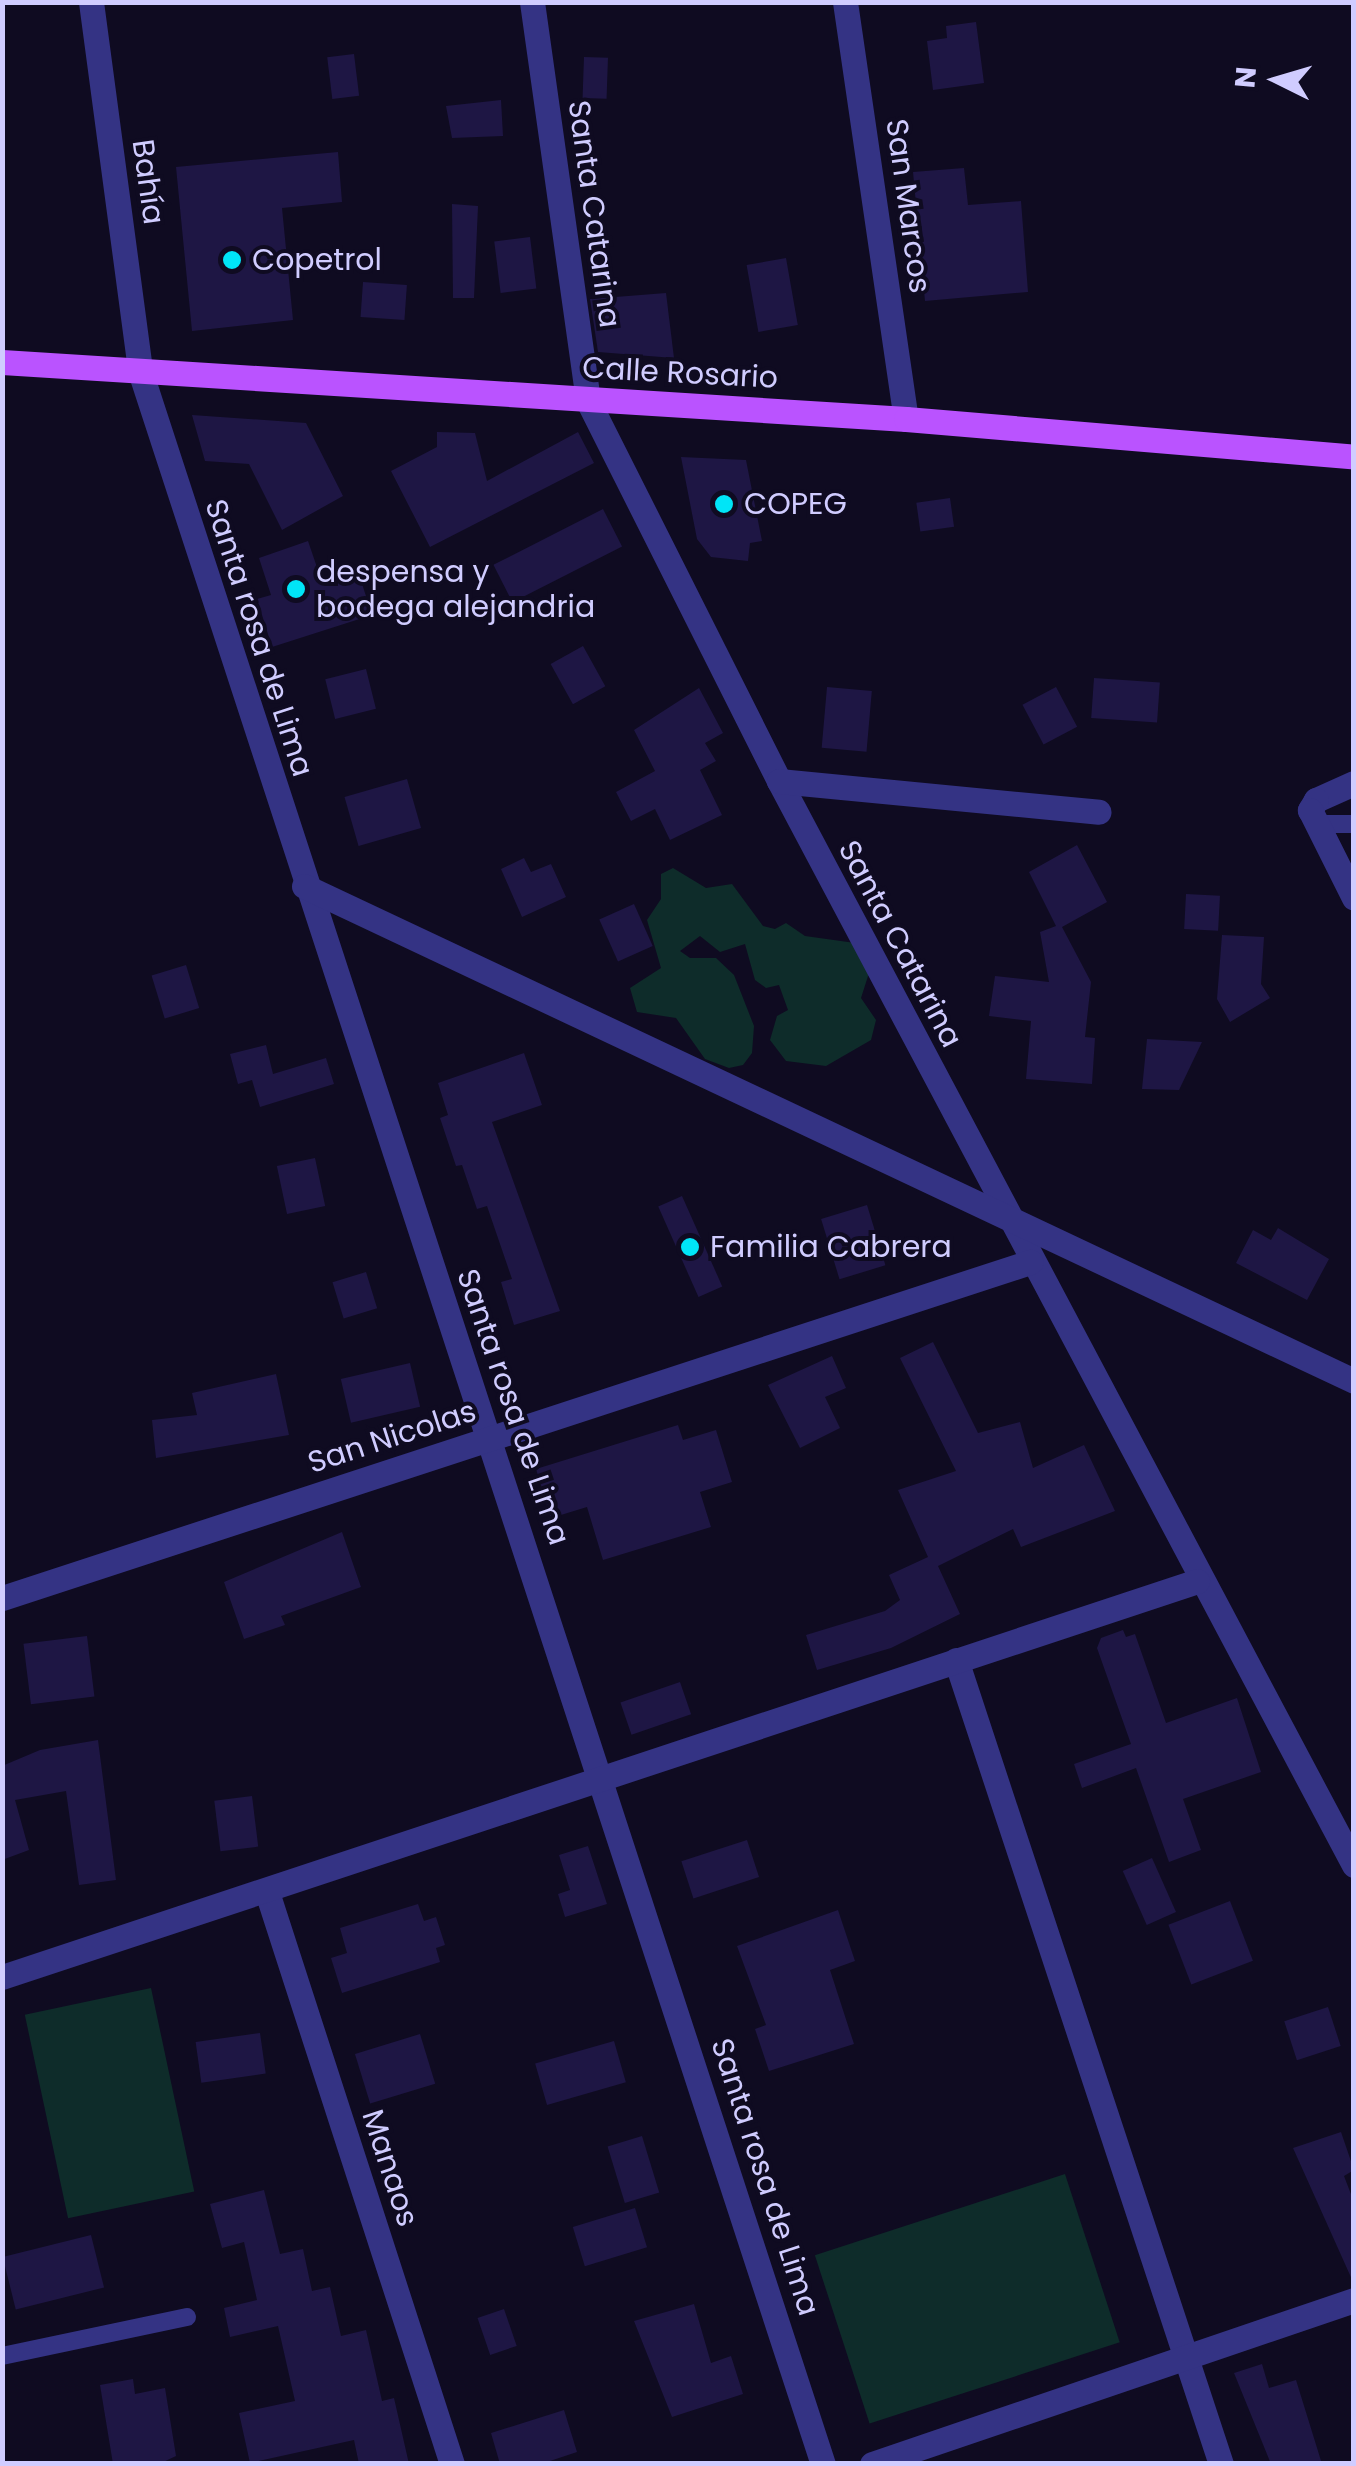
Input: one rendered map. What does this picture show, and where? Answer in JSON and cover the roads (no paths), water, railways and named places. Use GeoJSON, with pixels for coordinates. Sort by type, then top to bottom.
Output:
{"type":"FeatureCollection","features":[{"type":"Feature","properties":{"kind":"main road","name":"Calle Rosario"},"geometry":{"type":"LineString","coordinates":[[2,362],[906,419],[1354,457]]}},
{"type":"Feature","properties":{"kind":"street","name":"Bahía"},"geometry":{"type":"LineString","coordinates":[[91,2],[140,371]]}},
{"type":"Feature","properties":{"kind":"street","name":"Santa Catarina"},"geometry":{"type":"LineString","coordinates":[[532,2],[588,401],[778,782],[1197,1581],[1352,1852]]}},
{"type":"Feature","properties":{"kind":"street","name":"San Marcos"},"geometry":{"type":"LineString","coordinates":[[844,2],[906,419]]}},
{"type":"Feature","properties":{"kind":"street","name":"Santa rosa de Lima"},"geometry":{"type":"LineString","coordinates":[[140,371],[304,886],[603,1777],[823,2464]]}},
{"type":"Feature","properties":{"kind":"street"},"geometry":{"type":"LineString","coordinates":[[778,782],[1099,812]]}},
{"type":"Feature","properties":{"kind":"street"},"geometry":{"type":"LineString","coordinates":[[1354,783],[1312,804],[1316,824],[1354,898]]}},
{"type":"Feature","properties":{"kind":"street"},"geometry":{"type":"LineString","coordinates":[[304,886],[1010,1223],[1354,1381]]}},
{"type":"Feature","properties":{"kind":"street","name":"San Nicolas"},"geometry":{"type":"LineString","coordinates":[[2,1598],[1030,1262]]}},
{"type":"Feature","properties":{"kind":"street"},"geometry":{"type":"LineString","coordinates":[[2,1977],[1197,1581]]}},
{"type":"Feature","properties":{"kind":"street"},"geometry":{"type":"LineString","coordinates":[[956,1660],[1221,2464]]}},
{"type":"Feature","properties":{"kind":"street","name":"Manaos"},"geometry":{"type":"LineString","coordinates":[[267,1892],[452,2464]]}},
{"type":"Feature","properties":{"kind":"street"},"geometry":{"type":"LineString","coordinates":[[872,2464],[1186,2353],[1354,2300]]}},
{"type":"Feature","properties":{"kind":"lane"},"geometry":{"type":"LineString","coordinates":[[1316,824],[1354,824]]}},
{"type":"Feature","properties":{"kind":"lane"},"geometry":{"type":"LineString","coordinates":[[2,2356],[187,2317]]}},
{"type":"Feature","properties":{"kind":"place","name":"Copetrol"},"geometry":{"type":"Point","coordinates":[232,260]}},
{"type":"Feature","properties":{"kind":"place","name":"COPEG"},"geometry":{"type":"Point","coordinates":[724,504]}},
{"type":"Feature","properties":{"kind":"place","name":"despensa y bodega alejandria"},"geometry":{"type":"Point","coordinates":[296,589]}},
{"type":"Feature","properties":{"kind":"place","name":"Familia Cabrera"},"geometry":{"type":"Point","coordinates":[690,1247]}}]}
